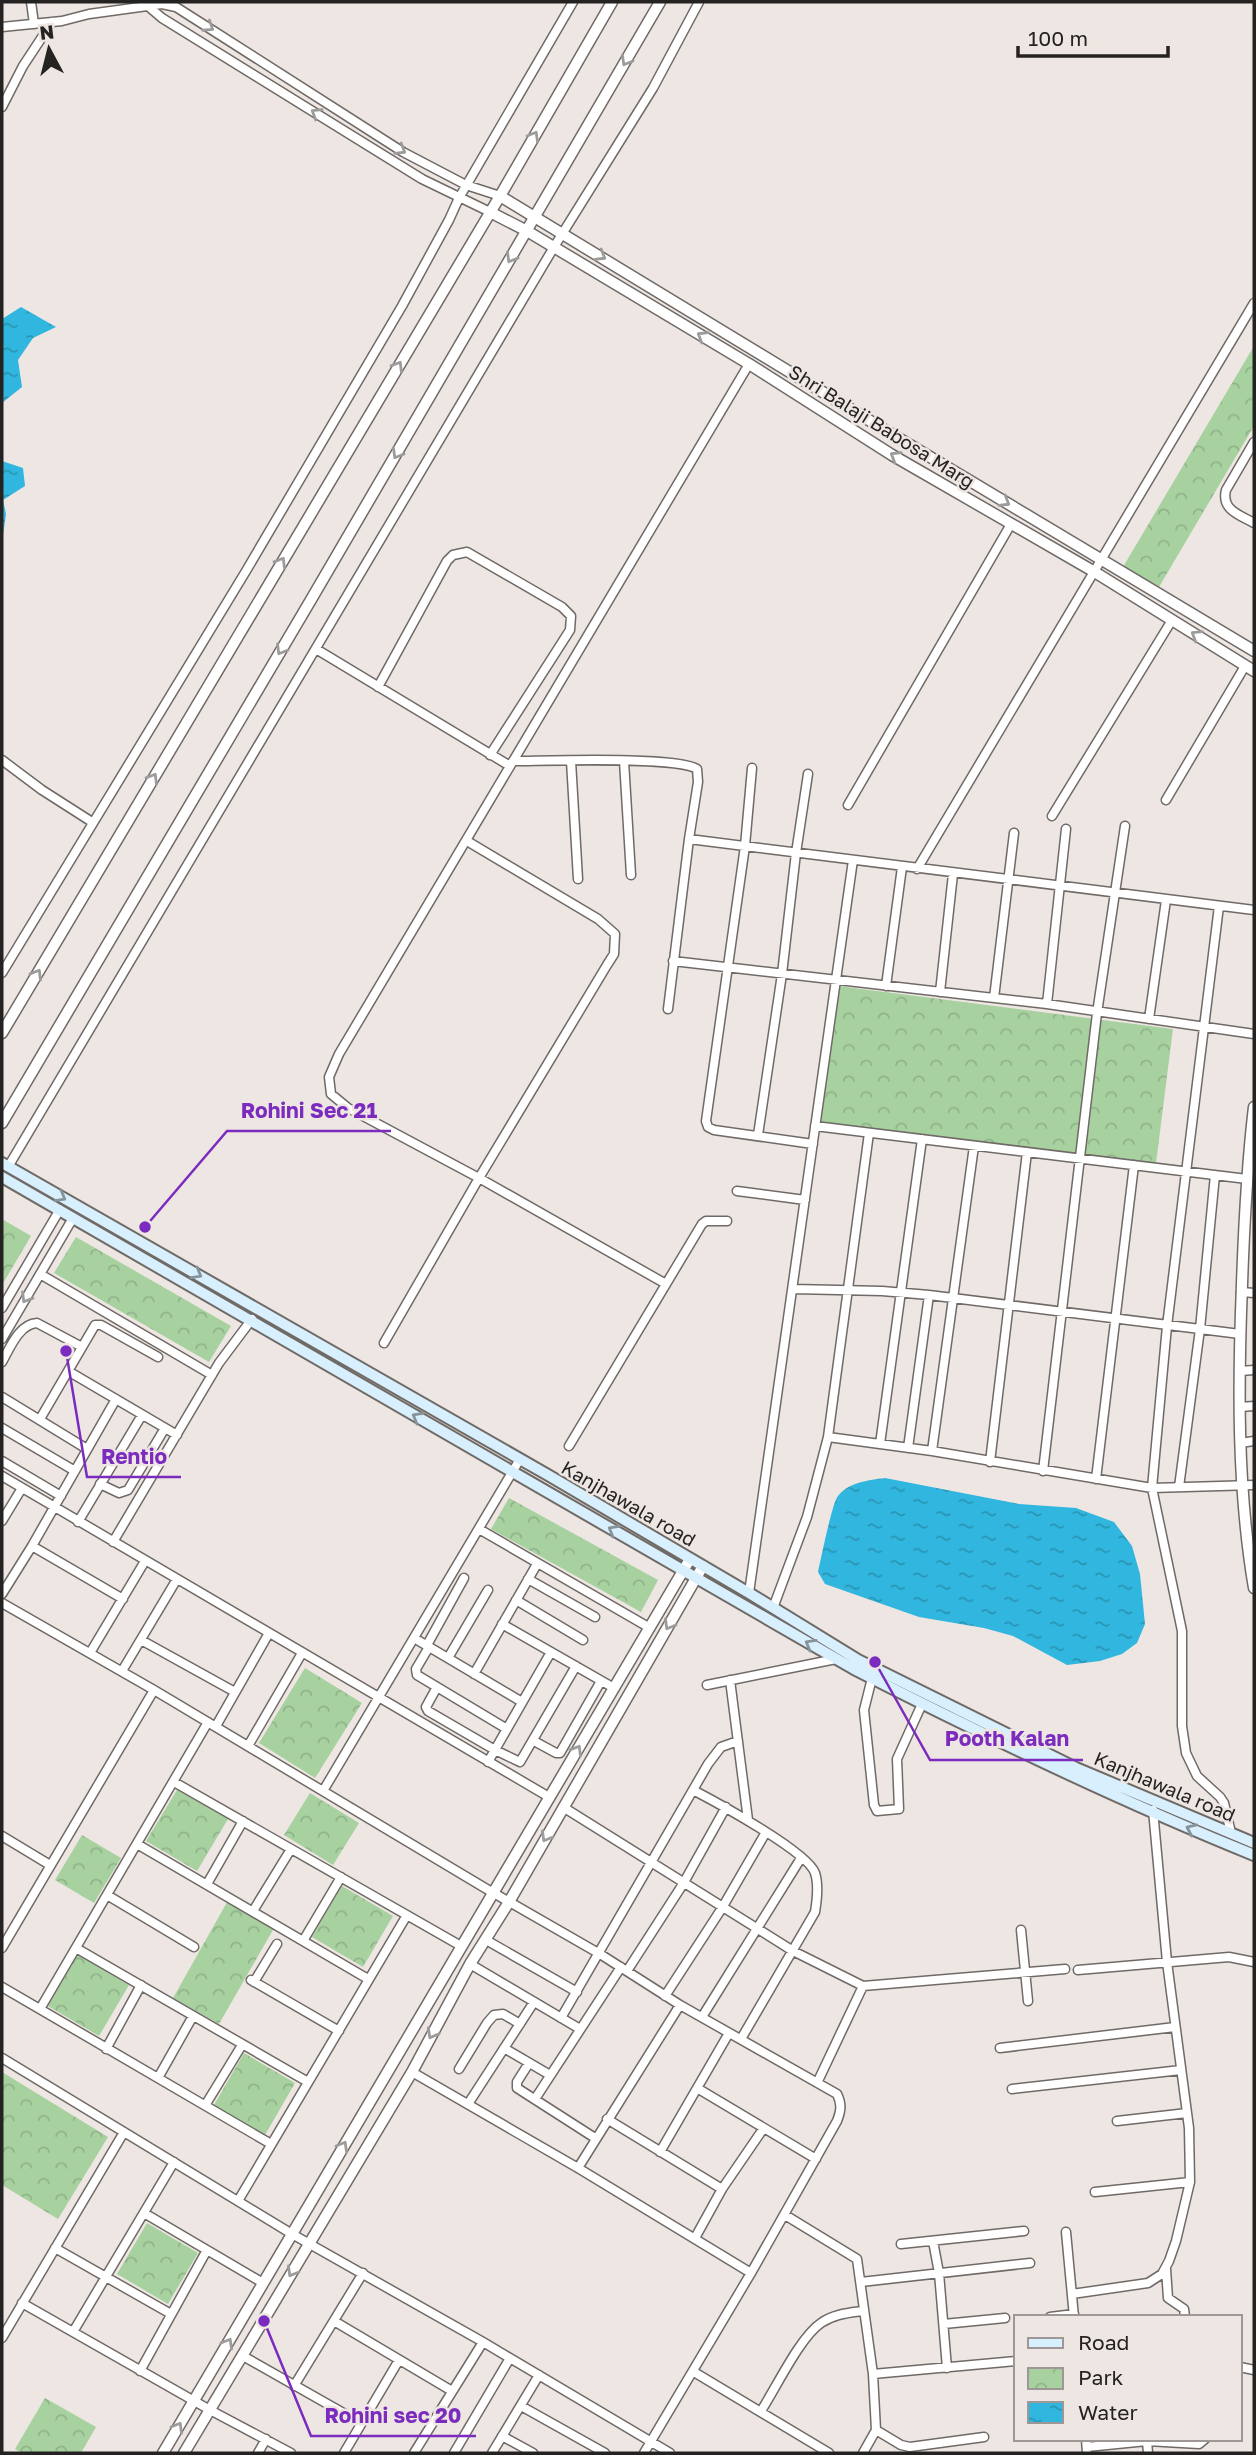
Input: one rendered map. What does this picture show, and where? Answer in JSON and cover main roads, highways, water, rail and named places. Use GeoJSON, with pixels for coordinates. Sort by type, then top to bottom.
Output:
{"type":"FeatureCollection","features":[{"type":"Feature","properties":{"kind":"main road","name":"Kanjhawala road"},"geometry":{"type":"LineString","coordinates":[[5,1165],[520,1459],[858,1660],[1254,1855]]}},
{"type":"Feature","properties":{"kind":"main road","name":"Kanjhawala road"},"geometry":{"type":"LineString","coordinates":[[2,1177],[836,1659],[1072,1777],[1254,1843]]}},
{"type":"Feature","properties":{"kind":"water"},"geometry":{"type":"Polygon","coordinates":[[[21,307],[56,327],[33,338],[18,360],[22,387],[2,403],[2,319],[21,307]]]}},
{"type":"Feature","properties":{"kind":"water"},"geometry":{"type":"Polygon","coordinates":[[[2,461],[23,468],[25,486],[3,500],[6,514],[2,542],[2,461]]]}},
{"type":"Feature","properties":{"kind":"water"},"geometry":{"type":"Polygon","coordinates":[[[885,1478],[1019,1504],[1076,1508],[1114,1522],[1132,1546],[1140,1574],[1145,1624],[1137,1643],[1122,1654],[1100,1661],[1067,1665],[1013,1636],[919,1617],[825,1584],[818,1572],[838,1496],[853,1485],[885,1478]]]}},
{"type":"Feature","properties":{"kind":"place","name":"Rohini Sec 21"},"geometry":{"type":"Point","coordinates":[145,1227]}},
{"type":"Feature","properties":{"kind":"place","name":"Rentio"},"geometry":{"type":"Point","coordinates":[66,1351]}},
{"type":"Feature","properties":{"kind":"place","name":"Pooth Kalan"},"geometry":{"type":"Point","coordinates":[875,1662]}},
{"type":"Feature","properties":{"kind":"place","name":"Rohini sec 20"},"geometry":{"type":"Point","coordinates":[264,2321]}}]}
